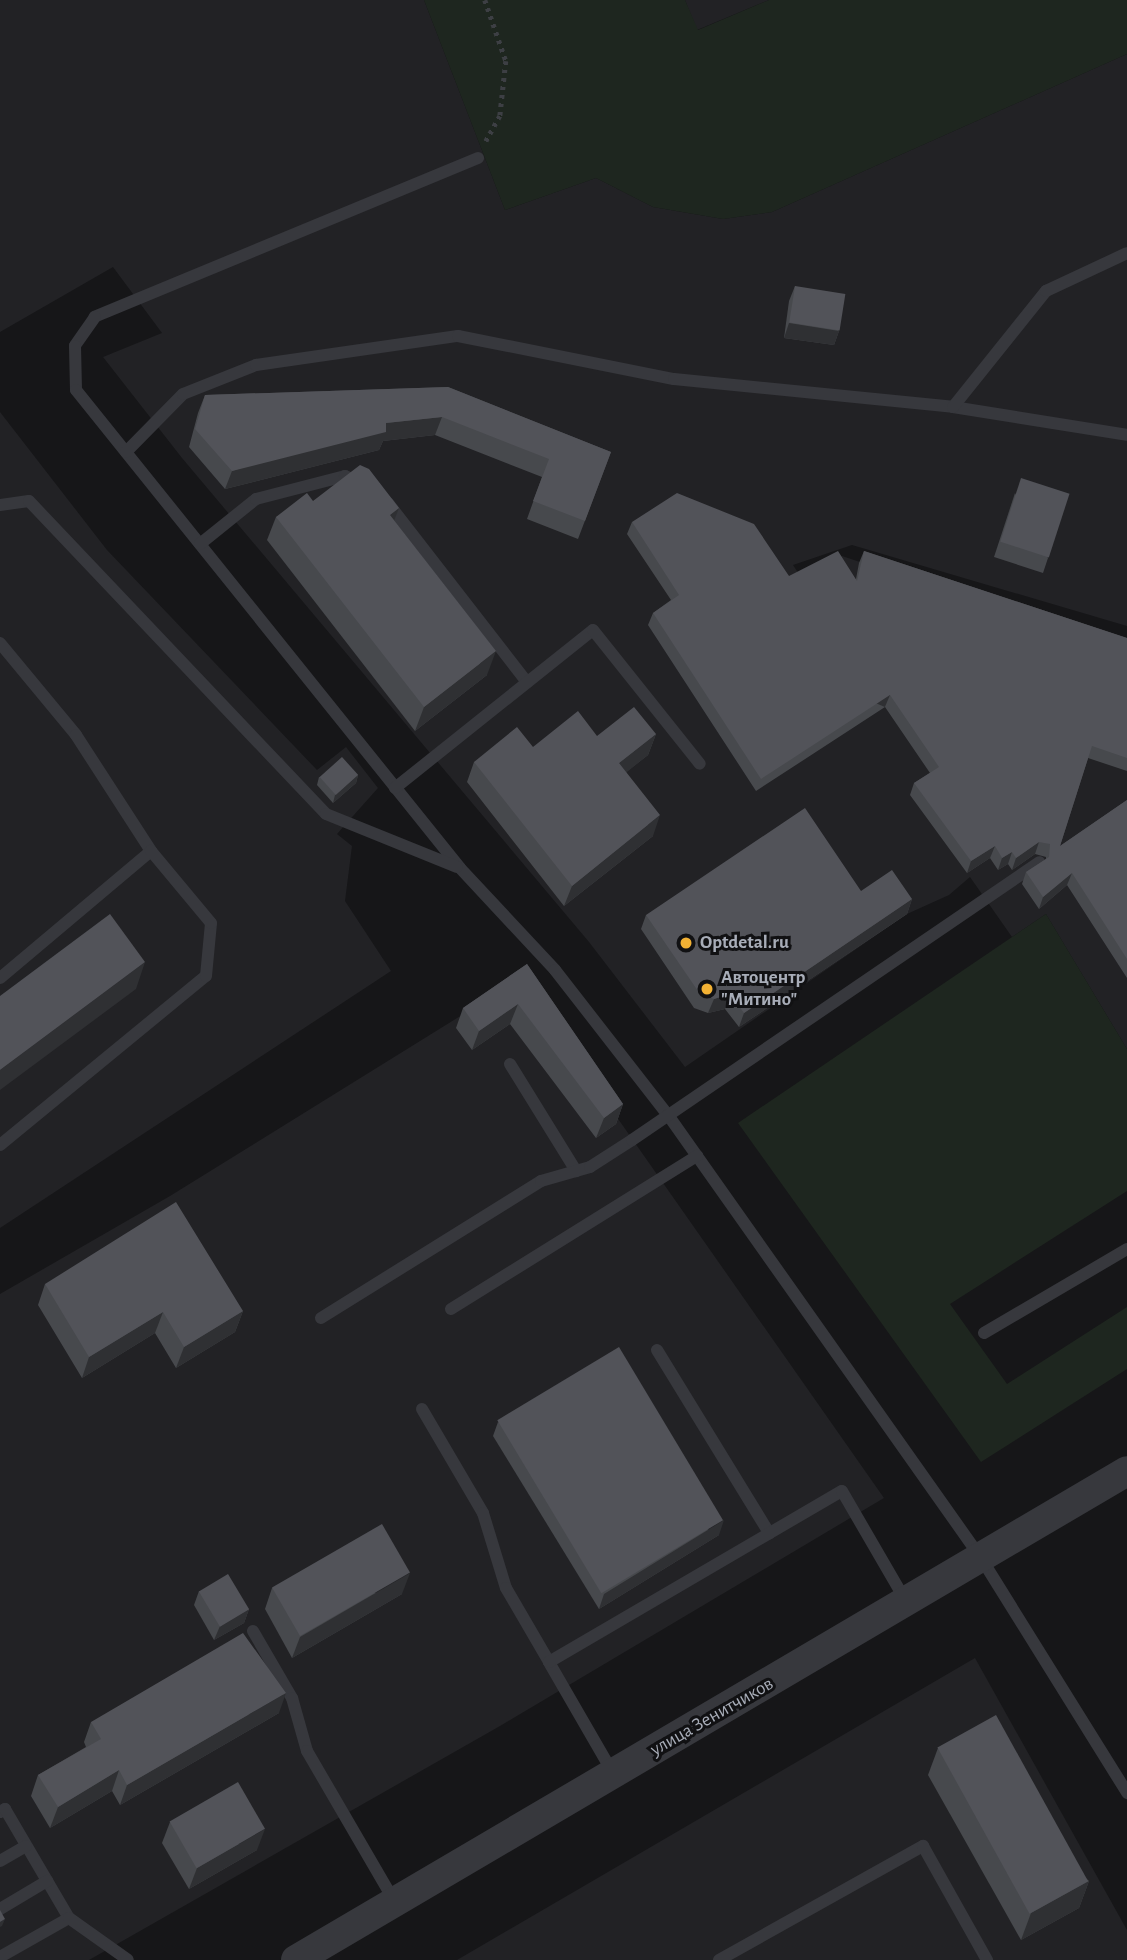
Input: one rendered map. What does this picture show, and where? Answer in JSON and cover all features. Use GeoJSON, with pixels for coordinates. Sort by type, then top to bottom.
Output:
{"type":"FeatureCollection","features":[{"type":"Feature","properties":{"kind":"street","name":"улица Зенитчиков"},"geometry":{"type":"LineString","coordinates":[[296,1960],[981,1558],[1122,1479]]}},
{"type":"Feature","properties":{"kind":"lane"},"geometry":{"type":"LineString","coordinates":[[478,158],[95,317],[75,346],[76,390],[460,868],[555,970],[668,1115],[981,1558],[1127,1793]]}},
{"type":"Feature","properties":{"kind":"lane"},"geometry":{"type":"LineString","coordinates":[[953,407],[1046,292],[1127,253]]}},
{"type":"Feature","properties":{"kind":"lane"},"geometry":{"type":"LineString","coordinates":[[126,452],[183,394],[256,365],[458,336],[674,379],[953,407],[1127,435]]}},
{"type":"Feature","properties":{"kind":"lane"},"geometry":{"type":"LineString","coordinates":[[200,544],[256,499],[345,476],[378,490],[527,682]]}},
{"type":"Feature","properties":{"kind":"lane"},"geometry":{"type":"LineString","coordinates":[[0,505],[29,501],[326,814],[460,868]]}},
{"type":"Feature","properties":{"kind":"lane"},"geometry":{"type":"LineString","coordinates":[[395,788],[593,630],[700,764]]}},
{"type":"Feature","properties":{"kind":"lane"},"geometry":{"type":"LineString","coordinates":[[0,643],[76,735],[151,851],[211,923],[206,976],[0,1145]]}},
{"type":"Feature","properties":{"kind":"lane"},"geometry":{"type":"LineString","coordinates":[[0,978],[151,851]]}},
{"type":"Feature","properties":{"kind":"lane"},"geometry":{"type":"LineString","coordinates":[[321,1318],[541,1181],[590,1167],[1039,862]]}},
{"type":"Feature","properties":{"kind":"lane"},"geometry":{"type":"LineString","coordinates":[[510,1064],[576,1171]]}},
{"type":"Feature","properties":{"kind":"lane"},"geometry":{"type":"LineString","coordinates":[[451,1309],[697,1156]]}},
{"type":"Feature","properties":{"kind":"lane"},"geometry":{"type":"LineString","coordinates":[[984,1333],[1127,1249]]}},
{"type":"Feature","properties":{"kind":"lane"},"geometry":{"type":"LineString","coordinates":[[657,1350],[769,1533]]}},
{"type":"Feature","properties":{"kind":"lane"},"geometry":{"type":"LineString","coordinates":[[422,1409],[483,1513],[506,1588],[614,1774]]}},
{"type":"Feature","properties":{"kind":"lane"},"geometry":{"type":"LineString","coordinates":[[549,1662],[842,1490],[908,1603]]}},
{"type":"Feature","properties":{"kind":"lane"},"geometry":{"type":"LineString","coordinates":[[253,1631],[292,1698],[307,1751],[396,1902]]}},
{"type":"Feature","properties":{"kind":"lane"},"geometry":{"type":"LineString","coordinates":[[0,1812],[5,1809],[69,1918],[128,1960]]}},
{"type":"Feature","properties":{"kind":"lane"},"geometry":{"type":"LineString","coordinates":[[0,1861],[26,1846]]}},
{"type":"Feature","properties":{"kind":"lane"},"geometry":{"type":"LineString","coordinates":[[719,1960],[923,1846],[987,1960]]}},
{"type":"Feature","properties":{"kind":"lane"},"geometry":{"type":"LineString","coordinates":[[0,1909],[47,1881]]}},
{"type":"Feature","properties":{"kind":"lane"},"geometry":{"type":"LineString","coordinates":[[0,1957],[69,1918]]}},
{"type":"Feature","properties":{"kind":"path"},"geometry":{"type":"LineString","coordinates":[[478,158],[500,116],[506,61],[485,0]]}},
{"type":"Feature","properties":{"kind":"shaded area"},"geometry":{"type":"Polygon","coordinates":[[[0,0],[424,0],[505,210],[596,178],[653,207],[723,219],[772,212],[1127,54],[1127,626],[852,545],[793,565],[830,621],[804,578],[842,556],[1127,651],[1127,1049],[1046,914],[1012,937],[970,877],[949,895],[907,914],[685,1067],[589,942],[182,458],[103,357],[162,333],[113,267],[0,332],[0,0]]]}},
{"type":"Feature","properties":{"kind":"shaded area"},"geometry":{"type":"Polygon","coordinates":[[[424,0],[685,0],[698,30],[769,0],[1127,0],[1127,54],[772,212],[723,219],[653,207],[596,178],[505,210],[424,0]]]}},
{"type":"Feature","properties":{"kind":"shaded area"},"geometry":{"type":"Polygon","coordinates":[[[685,0],[769,0],[697,30],[685,0]]]}},
{"type":"Feature","properties":{"kind":"shaded area"},"geometry":{"type":"Polygon","coordinates":[[[0,412],[107,550],[317,770],[346,747],[378,788],[337,834],[352,846],[345,901],[391,971],[0,1228],[0,412]]]}},
{"type":"Feature","properties":{"kind":"shaded area"},"geometry":{"type":"Polygon","coordinates":[[[1046,914],[1127,1049],[1127,1191],[950,1304],[1007,1384],[1127,1307],[1127,1369],[981,1462],[738,1123],[1046,914]]]}},
{"type":"Feature","properties":{"kind":"shaded area"},"geometry":{"type":"Polygon","coordinates":[[[520,979],[884,1498],[500,1726],[89,1960],[0,1960],[0,1294],[170,1196],[520,979]]]}},
{"type":"Feature","properties":{"kind":"shaded area"},"geometry":{"type":"Polygon","coordinates":[[[975,1658],[1127,1930],[1127,1960],[457,1960],[975,1658]]]}},
{"type":"Feature","properties":{"kind":"building"},"geometry":{"type":"Polygon","coordinates":[[[795,286],[845,294],[840,331],[789,323],[795,286]]]}},
{"type":"Feature","properties":{"kind":"building"},"geometry":{"type":"Polygon","coordinates":[[[448,387],[611,452],[585,521],[533,501],[549,459],[442,417],[386,423],[386,432],[232,471],[195,429],[205,395],[448,387]]]}},
{"type":"Feature","properties":{"kind":"building"},"geometry":{"type":"Polygon","coordinates":[[[360,465],[369,469],[399,508],[390,515],[496,651],[424,707],[276,517],[307,493],[313,501],[360,465]]]}},
{"type":"Feature","properties":{"kind":"building"},"geometry":{"type":"Polygon","coordinates":[[[1021,478],[1070,494],[1049,557],[1000,542],[1021,478]]]}},
{"type":"Feature","properties":{"kind":"building"},"geometry":{"type":"Polygon","coordinates":[[[677,493],[754,524],[789,576],[838,551],[857,581],[864,551],[1127,638],[1127,758],[1092,746],[1060,846],[1127,800],[1127,959],[1072,873],[1043,897],[1026,872],[1049,857],[1050,844],[1039,842],[1016,858],[1012,852],[1002,858],[995,846],[971,861],[914,783],[939,767],[890,695],[761,779],[653,613],[679,595],[632,522],[677,493]]]}},
{"type":"Feature","properties":{"kind":"building"},"geometry":{"type":"Polygon","coordinates":[[[634,707],[656,734],[619,763],[660,815],[572,886],[474,762],[517,727],[533,747],[578,711],[597,736],[634,707]]]}},
{"type":"Feature","properties":{"kind":"building"},"geometry":{"type":"Polygon","coordinates":[[[342,757],[358,775],[336,795],[320,777],[342,757]]]}},
{"type":"Feature","properties":{"kind":"building"},"geometry":{"type":"Polygon","coordinates":[[[805,808],[861,891],[892,870],[912,899],[744,1013],[730,994],[714,999],[700,994],[646,915],[805,808]]]}},
{"type":"Feature","properties":{"kind":"building"},"geometry":{"type":"Polygon","coordinates":[[[110,914],[145,962],[0,1070],[0,996],[110,914]]]}},
{"type":"Feature","properties":{"kind":"building"},"geometry":{"type":"Polygon","coordinates":[[[527,964],[623,1104],[604,1118],[518,1004],[479,1031],[463,1008],[527,964]]]}},
{"type":"Feature","properties":{"kind":"building"},"geometry":{"type":"Polygon","coordinates":[[[176,1202],[243,1311],[184,1347],[163,1312],[89,1357],[45,1284],[176,1202]]]}},
{"type":"Feature","properties":{"kind":"building"},"geometry":{"type":"Polygon","coordinates":[[[619,1347],[723,1520],[601,1593],[497,1420],[619,1347]]]}},
{"type":"Feature","properties":{"kind":"building"},"geometry":{"type":"Polygon","coordinates":[[[382,1524],[410,1572],[300,1636],[272,1588],[382,1524]]]}},
{"type":"Feature","properties":{"kind":"building"},"geometry":{"type":"Polygon","coordinates":[[[228,1574],[249,1609],[220,1627],[199,1592],[228,1574]]]}},
{"type":"Feature","properties":{"kind":"building"},"geometry":{"type":"Polygon","coordinates":[[[243,1633],[286,1693],[127,1785],[119,1770],[58,1807],[38,1775],[101,1739],[91,1722],[243,1633]]]}},
{"type":"Feature","properties":{"kind":"building"},"geometry":{"type":"Polygon","coordinates":[[[996,1715],[1088,1881],[1030,1914],[937,1747],[996,1715]]]}},
{"type":"Feature","properties":{"kind":"building"},"geometry":{"type":"Polygon","coordinates":[[[238,1782],[265,1829],[197,1868],[170,1822],[238,1782]]]}},
{"type":"Feature","properties":{"kind":"place","name":"Optdetal.ru"},"geometry":{"type":"Point","coordinates":[686,943]}},
{"type":"Feature","properties":{"kind":"place","name":"Автоцентр \"Митино\""},"geometry":{"type":"Point","coordinates":[707,989]}}]}
